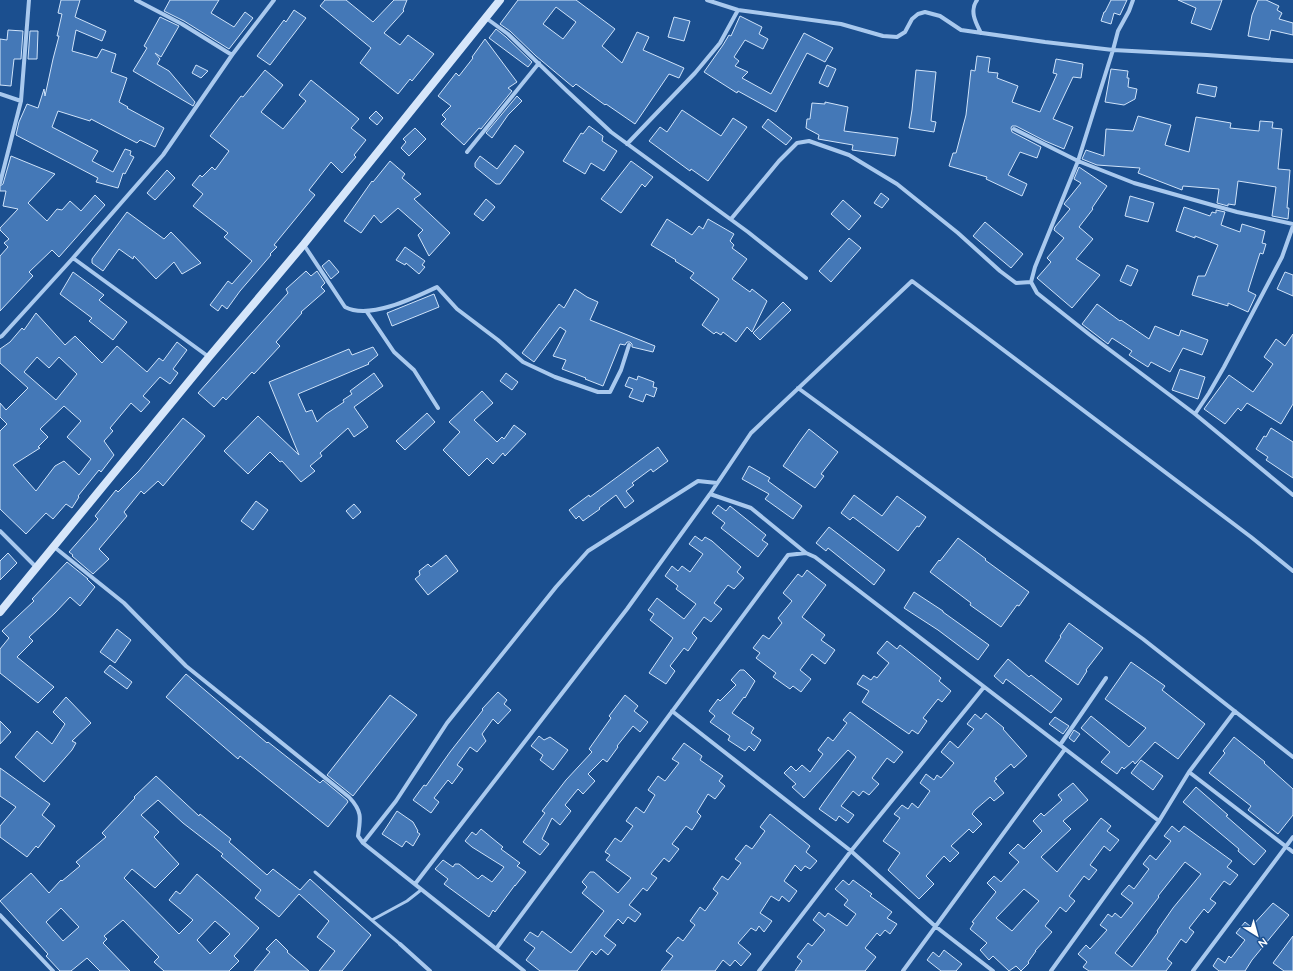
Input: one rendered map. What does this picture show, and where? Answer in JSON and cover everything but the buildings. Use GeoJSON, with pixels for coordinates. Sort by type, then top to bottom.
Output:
{"type":"FeatureCollection","features":[{"type":"Feature","properties":{"kind":"street"},"geometry":{"type":"LineString","coordinates":[[0,183],[22,101],[29,0]]}},
{"type":"Feature","properties":{"kind":"street"},"geometry":{"type":"LineString","coordinates":[[136,0],[182,24],[232,56]]}},
{"type":"Feature","properties":{"kind":"street"},"geometry":{"type":"LineString","coordinates":[[0,337],[73,258],[163,155],[232,56],[274,0]]}},
{"type":"Feature","properties":{"kind":"street"},"geometry":{"type":"LineString","coordinates":[[0,612],[36,566],[304,244],[500,0]]}},
{"type":"Feature","properties":{"kind":"street"},"geometry":{"type":"LineString","coordinates":[[707,0],[738,10],[842,24],[883,36],[897,37],[904,32],[918,14],[925,12],[940,16],[961,30],[1045,42],[1113,50],[1293,61]]}},
{"type":"Feature","properties":{"kind":"street"},"geometry":{"type":"LineString","coordinates":[[977,0],[975,3],[973,18],[981,33]]}},
{"type":"Feature","properties":{"kind":"street"},"geometry":{"type":"LineString","coordinates":[[1134,0],[1118,31],[1078,161],[1035,267],[1031,282],[1037,294],[1195,414],[1293,495]]}},
{"type":"Feature","properties":{"kind":"street"},"geometry":{"type":"LineString","coordinates":[[627,144],[720,43],[738,10]]}},
{"type":"Feature","properties":{"kind":"street"},"geometry":{"type":"LineString","coordinates":[[486,18],[508,34],[580,104],[612,132],[731,219],[806,278]]}},
{"type":"Feature","properties":{"kind":"street"},"geometry":{"type":"LineString","coordinates":[[468,152],[539,63]]}},
{"type":"Feature","properties":{"kind":"street"},"geometry":{"type":"LineString","coordinates":[[0,94],[22,101]]}},
{"type":"Feature","properties":{"kind":"street"},"geometry":{"type":"LineString","coordinates":[[1014,129],[1078,161],[1134,183],[1237,212],[1293,225],[1282,257],[1224,367],[1195,414]]}},
{"type":"Feature","properties":{"kind":"street"},"geometry":{"type":"LineString","coordinates":[[731,219],[779,161],[797,143],[809,141],[849,155],[890,180],[918,199],[1000,271],[1016,283],[1031,282]]}},
{"type":"Feature","properties":{"kind":"street"},"geometry":{"type":"LineString","coordinates":[[304,244],[345,308],[352,311],[367,312],[405,302],[437,287],[457,309],[524,362],[555,377],[598,392],[610,392],[621,370],[629,344]]}},
{"type":"Feature","properties":{"kind":"street"},"geometry":{"type":"LineString","coordinates":[[73,258],[209,357]]}},
{"type":"Feature","properties":{"kind":"street"},"geometry":{"type":"LineString","coordinates":[[415,884],[627,609],[710,494],[751,432],[912,281],[1251,537],[1293,571]]}},
{"type":"Feature","properties":{"kind":"street"},"geometry":{"type":"LineString","coordinates":[[367,312],[394,352],[414,370],[438,408]]}},
{"type":"Feature","properties":{"kind":"street"},"geometry":{"type":"LineString","coordinates":[[798,388],[1144,639],[1293,757]]}},
{"type":"Feature","properties":{"kind":"street"},"geometry":{"type":"LineString","coordinates":[[363,843],[396,801],[447,723],[556,587],[588,551],[698,481],[717,483]]}},
{"type":"Feature","properties":{"kind":"street"},"geometry":{"type":"LineString","coordinates":[[710,494],[751,508],[806,553],[815,557],[1159,821]]}},
{"type":"Feature","properties":{"kind":"street"},"geometry":{"type":"LineString","coordinates":[[0,531],[36,566]]}},
{"type":"Feature","properties":{"kind":"street"},"geometry":{"type":"LineString","coordinates":[[53,546],[124,603],[186,666],[348,797],[357,806],[360,815],[358,836],[363,843],[524,971]]}},
{"type":"Feature","properties":{"kind":"street"},"geometry":{"type":"LineString","coordinates":[[496,949],[788,555],[806,553]]}},
{"type":"Feature","properties":{"kind":"street"},"geometry":{"type":"LineString","coordinates":[[1060,745],[1106,678]]}},
{"type":"Feature","properties":{"kind":"street"},"geometry":{"type":"LineString","coordinates":[[759,971],[851,851],[984,687]]}},
{"type":"Feature","properties":{"kind":"street"},"geometry":{"type":"LineString","coordinates":[[672,711],[851,851],[936,926],[993,971]]}},
{"type":"Feature","properties":{"kind":"street"},"geometry":{"type":"LineString","coordinates":[[1051,971],[1159,821],[1189,772],[1235,711]]}},
{"type":"Feature","properties":{"kind":"street"},"geometry":{"type":"LineString","coordinates":[[903,971],[1065,749]]}},
{"type":"Feature","properties":{"kind":"street"},"geometry":{"type":"LineString","coordinates":[[1189,772],[1293,852]]}},
{"type":"Feature","properties":{"kind":"street"},"geometry":{"type":"LineString","coordinates":[[1193,971],[1293,837]]}},
{"type":"Feature","properties":{"kind":"street"},"geometry":{"type":"LineString","coordinates":[[0,915],[53,971]]}},
{"type":"Feature","properties":{"kind":"street"},"geometry":{"type":"LineString","coordinates":[[400,944],[430,971]]}},
{"type":"Feature","properties":{"kind":"lane"},"geometry":{"type":"LineString","coordinates":[[315,872],[400,944]]}},
{"type":"Feature","properties":{"kind":"lane"},"geometry":{"type":"LineString","coordinates":[[372,920],[407,901],[421,890]]}}]}
